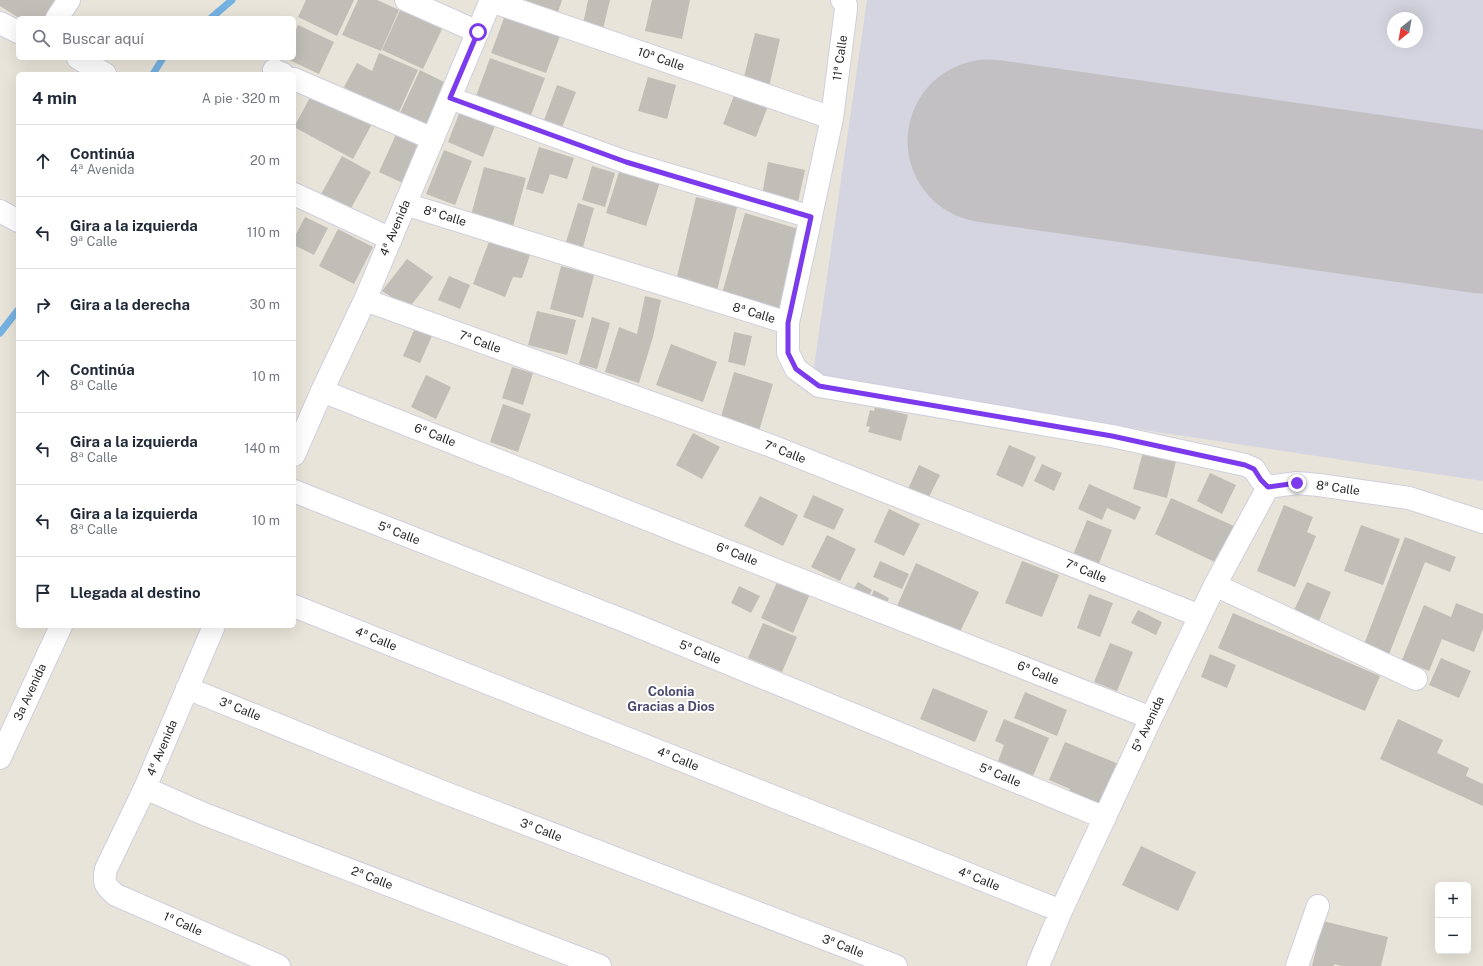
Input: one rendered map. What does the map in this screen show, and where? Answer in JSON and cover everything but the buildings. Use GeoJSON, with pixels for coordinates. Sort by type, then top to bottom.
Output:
{"type":"FeatureCollection","features":[{"type":"Feature","properties":{"kind":"street"},"geometry":{"type":"LineString","coordinates":[[58,16],[69,0]]}},
{"type":"Feature","properties":{"kind":"street"},"geometry":{"type":"LineString","coordinates":[[406,0],[478,32]]}},
{"type":"Feature","properties":{"kind":"street","name":"4ª Avenida"},"geometry":{"type":"LineString","coordinates":[[296,450],[365,300],[491,0]]}},
{"type":"Feature","properties":{"kind":"street","name":"10ª Calle"},"geometry":{"type":"LineString","coordinates":[[491,0],[832,118]]}},
{"type":"Feature","properties":{"kind":"street","name":"11ª Calle"},"geometry":{"type":"LineString","coordinates":[[788,323],[832,118],[846,9],[846,5],[842,0]]}},
{"type":"Feature","properties":{"kind":"street"},"geometry":{"type":"LineString","coordinates":[[0,23],[16,31]]}},
{"type":"Feature","properties":{"kind":"street"},"geometry":{"type":"LineString","coordinates":[[81,60],[102,72]]}},
{"type":"Feature","properties":{"kind":"street"},"geometry":{"type":"LineString","coordinates":[[296,80],[433,139]]}},
{"type":"Feature","properties":{"kind":"street"},"geometry":{"type":"LineString","coordinates":[[450,98],[626,162],[811,217]]}},
{"type":"Feature","properties":{"kind":"street"},"geometry":{"type":"LineString","coordinates":[[296,195],[391,239]]}},
{"type":"Feature","properties":{"kind":"street","name":"8ª Calle"},"geometry":{"type":"LineString","coordinates":[[405,204],[788,323],[788,353],[796,369],[819,386],[1112,436],[1245,465],[1254,469],[1261,480],[1268,487],[1297,483],[1409,498],[1483,522]]}},
{"type":"Feature","properties":{"kind":"street"},"geometry":{"type":"LineString","coordinates":[[0,211],[16,220]]}},
{"type":"Feature","properties":{"kind":"street","name":"7ª Calle"},"geometry":{"type":"LineString","coordinates":[[365,300],[769,446],[1200,616]]}},
{"type":"Feature","properties":{"kind":"street","name":"6ª Calle"},"geometry":{"type":"LineString","coordinates":[[322,391],[1151,718]]}},
{"type":"Feature","properties":{"kind":"street","name":"5ª Avenida"},"geometry":{"type":"LineString","coordinates":[[1038,966],[1061,911],[1151,718],[1215,585],[1268,487]]}},
{"type":"Feature","properties":{"kind":"street","name":"5ª Calle"},"geometry":{"type":"LineString","coordinates":[[296,492],[630,623],[1104,818]]}},
{"type":"Feature","properties":{"kind":"street"},"geometry":{"type":"LineString","coordinates":[[1215,585],[1416,679]]}},
{"type":"Feature","properties":{"kind":"street","name":"4ª Calle"},"geometry":{"type":"LineString","coordinates":[[296,607],[1061,911]]}},
{"type":"Feature","properties":{"kind":"street","name":"3a Avenida"},"geometry":{"type":"LineString","coordinates":[[0,758],[60,628]]}},
{"type":"Feature","properties":{"kind":"street","name":"4ª Avenida"},"geometry":{"type":"LineString","coordinates":[[106,869],[145,788],[213,628]]}},
{"type":"Feature","properties":{"kind":"street","name":"3ª Calle"},"geometry":{"type":"LineString","coordinates":[[187,688],[451,795],[896,966]]}},
{"type":"Feature","properties":{"kind":"street","name":"2ª Calle"},"geometry":{"type":"LineString","coordinates":[[145,788],[219,820],[600,966]]}},
{"type":"Feature","properties":{"kind":"street","name":"1ª Calle"},"geometry":{"type":"LineString","coordinates":[[106,869],[104,880],[105,884],[107,888],[116,895],[279,966]]}},
{"type":"Feature","properties":{"kind":"street"},"geometry":{"type":"LineString","coordinates":[[1297,966],[1318,906]]}},
{"type":"Feature","properties":{"kind":"shaded area"},"geometry":{"type":"Polygon","coordinates":[[[867,0],[1483,0],[1483,481],[819,381],[814,367],[867,0]]]}},
{"type":"Feature","properties":{"kind":"waterway"},"geometry":{"type":"LineString","coordinates":[[213,16],[232,0]]}},
{"type":"Feature","properties":{"kind":"waterway"},"geometry":{"type":"LineString","coordinates":[[154,72],[162,60]]}},
{"type":"Feature","properties":{"kind":"waterway"},"geometry":{"type":"LineString","coordinates":[[0,333],[16,313]]}},
{"type":"Feature","properties":{"kind":"runway"},"geometry":{"type":"LineString","coordinates":[[989,141],[1483,212]]}},
{"type":"Feature","properties":{"kind":"district","name":"Colonia Gracias a Dios"},"geometry":{"type":"Point","coordinates":[671,698]}},
{"type":"Feature","properties":{"kind":"route"},"geometry":{"type":"LineString","coordinates":[[478,32],[450,98],[626,162],[811,217],[788,323],[788,353],[796,369],[819,386],[1112,436],[1245,465],[1254,469],[1261,480],[1268,487],[1297,483]]}}]}
